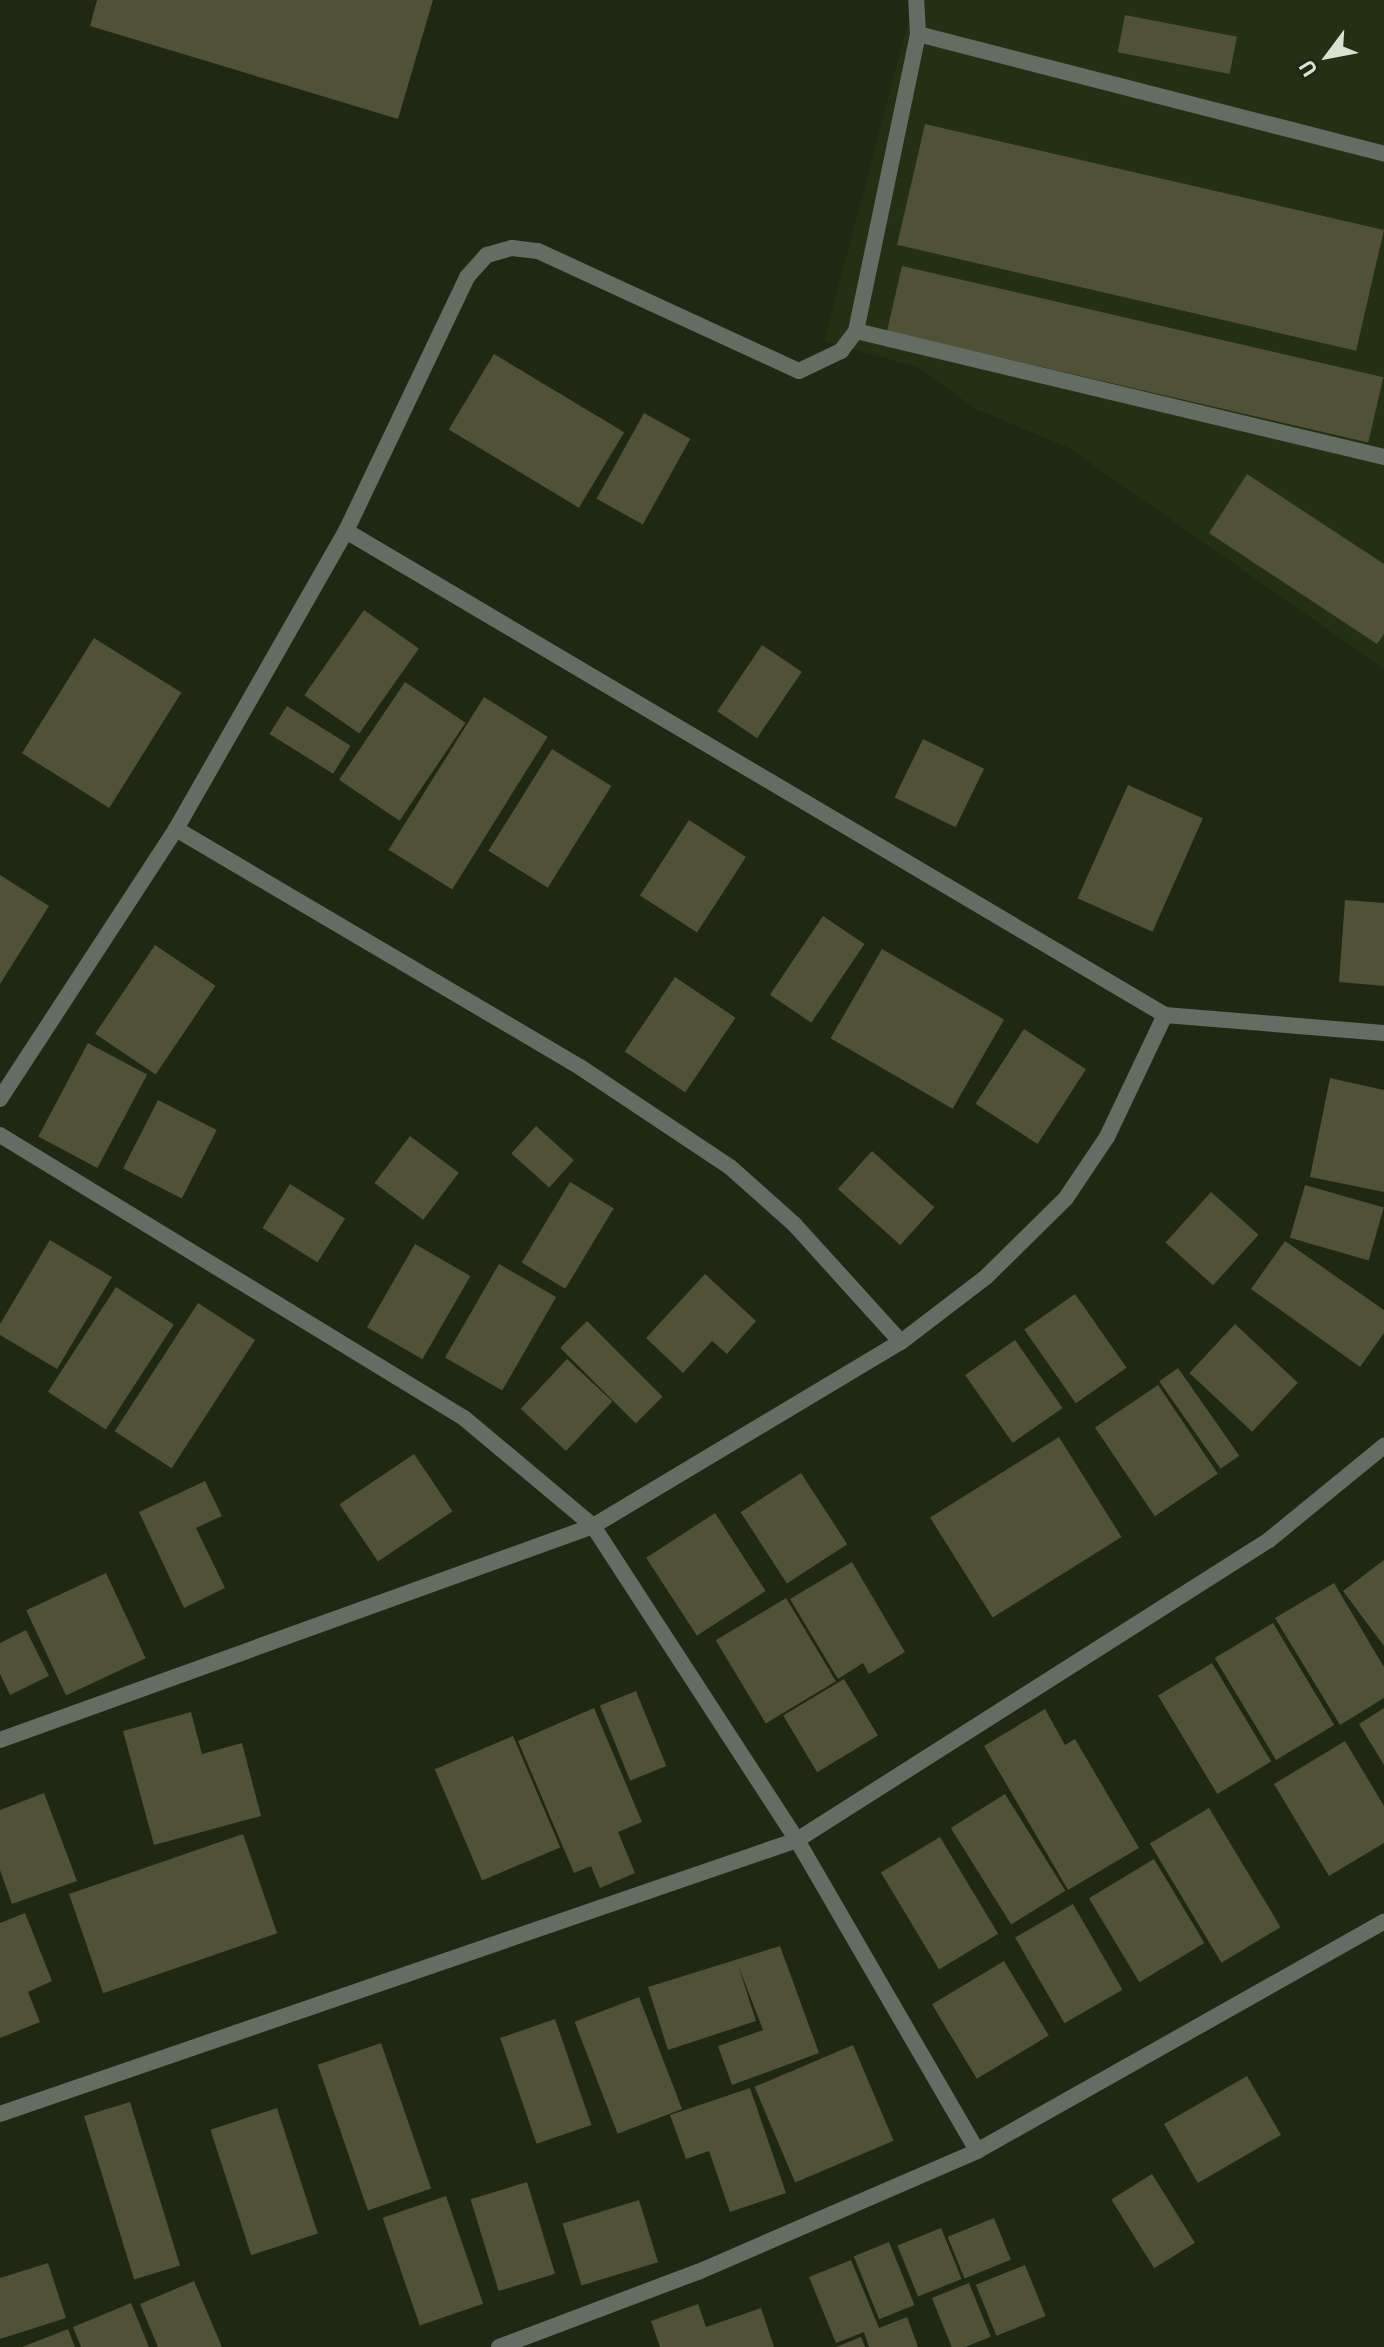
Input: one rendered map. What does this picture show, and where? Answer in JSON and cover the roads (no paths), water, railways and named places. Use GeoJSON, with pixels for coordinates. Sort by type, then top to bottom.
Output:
{"type":"FeatureCollection","features":[{"type":"Feature","properties":{"kind":"street"},"geometry":{"type":"LineString","coordinates":[[0,1099],[176,829],[346,531],[467,277],[487,255],[512,248],[538,251],[799,371],[841,351],[856,331],[918,34],[916,0]]}},
{"type":"Feature","properties":{"kind":"street"},"geometry":{"type":"LineString","coordinates":[[918,34],[1384,154]]}},
{"type":"Feature","properties":{"kind":"street"},"geometry":{"type":"LineString","coordinates":[[856,331],[1384,457]]}},
{"type":"Feature","properties":{"kind":"street"},"geometry":{"type":"LineString","coordinates":[[346,531],[1165,1015],[1384,1033]]}},
{"type":"Feature","properties":{"kind":"street"},"geometry":{"type":"LineString","coordinates":[[176,829],[580,1067],[730,1167],[794,1224],[901,1342]]}},
{"type":"Feature","properties":{"kind":"street"},"geometry":{"type":"LineString","coordinates":[[0,1740],[593,1526],[901,1342],[986,1277],[1066,1198],[1107,1137],[1165,1015]]}},
{"type":"Feature","properties":{"kind":"street"},"geometry":{"type":"LineString","coordinates":[[0,1135],[464,1418],[593,1526],[797,1840],[977,2151]]}},
{"type":"Feature","properties":{"kind":"street"},"geometry":{"type":"LineString","coordinates":[[0,2114],[797,1840],[1269,1540],[1384,1446]]}},
{"type":"Feature","properties":{"kind":"street"},"geometry":{"type":"LineString","coordinates":[[499,2347],[698,2272],[977,2151],[1384,1922]]}}]}
